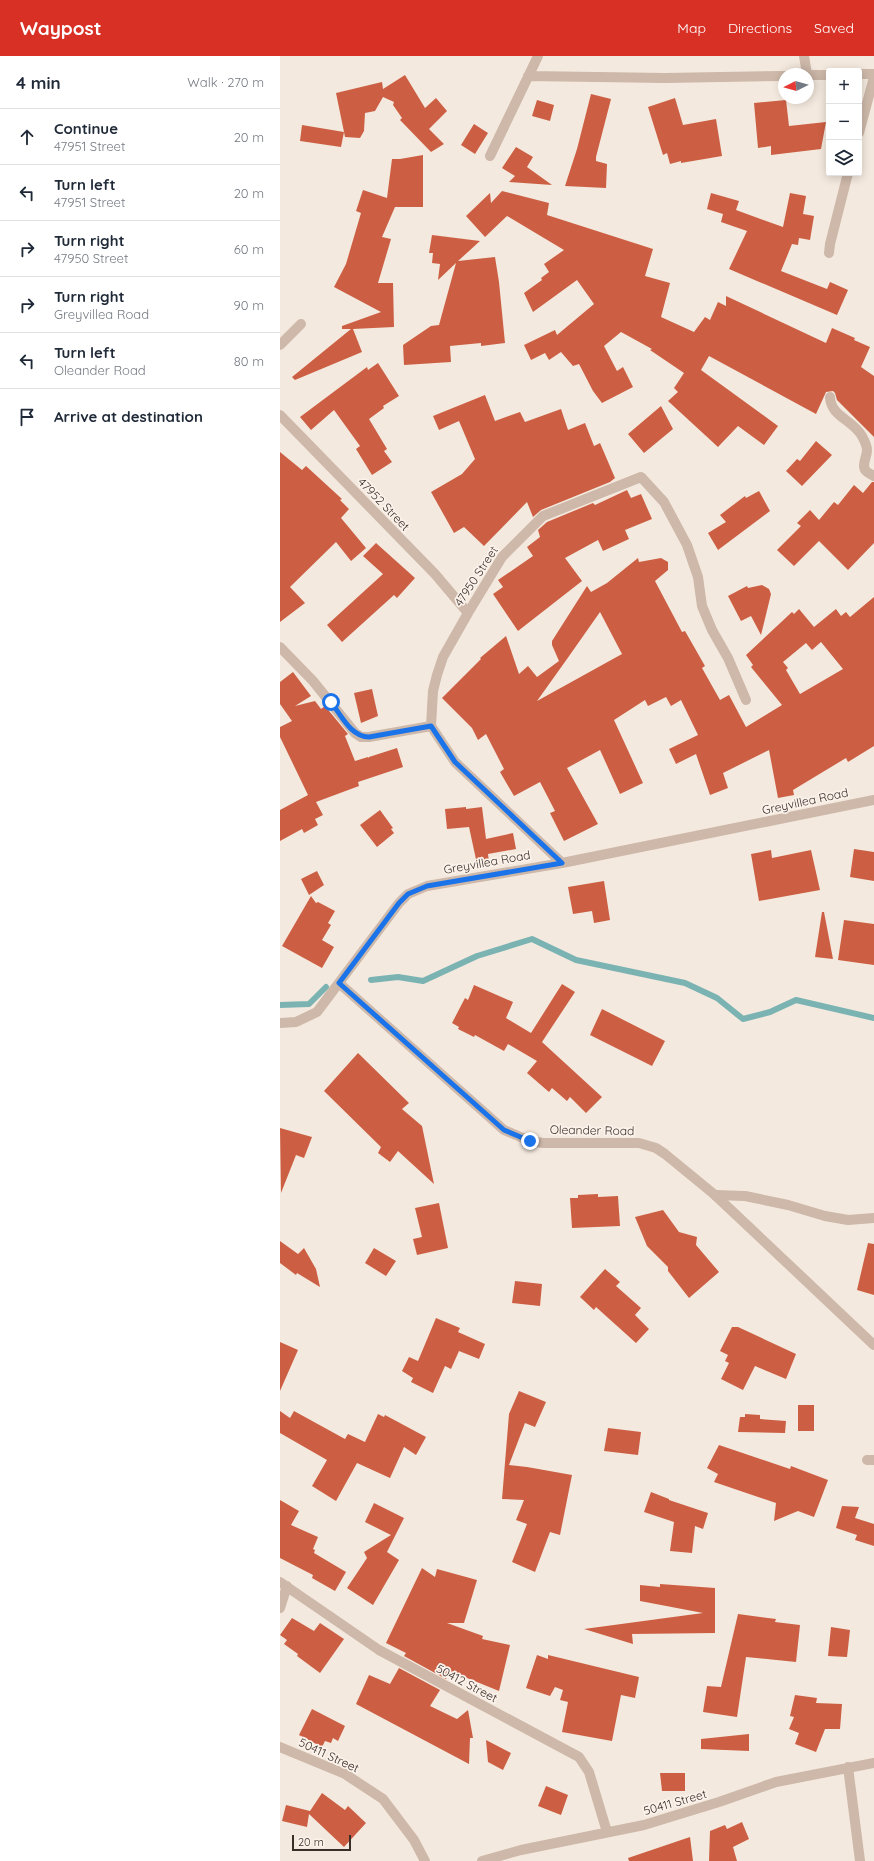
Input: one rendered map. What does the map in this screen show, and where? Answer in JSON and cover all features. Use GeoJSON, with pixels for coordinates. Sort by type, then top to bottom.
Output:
{"type":"FeatureCollection","features":[{"type":"Feature","properties":{"kind":"street"},"geometry":{"type":"LineString","coordinates":[[490,156],[538,56]]}},
{"type":"Feature","properties":{"kind":"street"},"geometry":{"type":"LineString","coordinates":[[804,56],[806,68]]}},
{"type":"Feature","properties":{"kind":"street"},"geometry":{"type":"LineString","coordinates":[[862,74],[874,75],[862,121]]}},
{"type":"Feature","properties":{"kind":"street"},"geometry":{"type":"LineString","coordinates":[[814,75],[826,75]]}},
{"type":"Feature","properties":{"kind":"street"},"geometry":{"type":"LineString","coordinates":[[528,76],[665,78],[778,76]]}},
{"type":"Feature","properties":{"kind":"street"},"geometry":{"type":"LineString","coordinates":[[829,253],[847,176]]}},
{"type":"Feature","properties":{"kind":"street"},"geometry":{"type":"LineString","coordinates":[[280,345],[301,324]]}},
{"type":"Feature","properties":{"kind":"street"},"geometry":{"type":"LineString","coordinates":[[830,396],[830,403],[837,414],[848,421],[861,435],[867,451],[864,467],[866,471],[874,476]]}},
{"type":"Feature","properties":{"kind":"street","name":"47952 Street"},"geometry":{"type":"LineString","coordinates":[[280,415],[435,574],[468,613]]}},
{"type":"Feature","properties":{"kind":"street","name":"47950 Street"},"geometry":{"type":"LineString","coordinates":[[431,726],[433,691],[443,657],[502,557],[543,516],[641,477],[664,502],[687,545],[698,577],[702,606],[712,630],[728,658],[746,700]]}},
{"type":"Feature","properties":{"kind":"street"},"geometry":{"type":"LineString","coordinates":[[280,647],[313,681],[355,733],[361,737],[369,737],[431,726],[455,762],[562,863]]}},
{"type":"Feature","properties":{"kind":"street","name":"Greyvillea Road"},"geometry":{"type":"LineString","coordinates":[[280,1023],[296,1022],[317,1012],[391,912],[408,894],[427,886],[562,863],[874,800]]}},
{"type":"Feature","properties":{"kind":"street","name":"Oleander Road"},"geometry":{"type":"LineString","coordinates":[[339,983],[504,1130],[530,1141],[639,1143],[656,1148],[665,1154],[715,1195],[874,1345]]}},
{"type":"Feature","properties":{"kind":"street"},"geometry":{"type":"LineString","coordinates":[[715,1195],[745,1196],[788,1205],[825,1216],[848,1220],[874,1218]]}},
{"type":"Feature","properties":{"kind":"street"},"geometry":{"type":"LineString","coordinates":[[280,1608],[283,1584]]}},
{"type":"Feature","properties":{"kind":"street","name":"50412 Street"},"geometry":{"type":"LineString","coordinates":[[283,1584],[380,1650],[579,1757],[589,1772],[607,1832]]}},
{"type":"Feature","properties":{"kind":"street","name":"50411 Street"},"geometry":{"type":"LineString","coordinates":[[280,1747],[345,1774],[383,1799],[394,1811],[414,1840],[425,1861]]}},
{"type":"Feature","properties":{"kind":"street","name":"50411 Street"},"geometry":{"type":"LineString","coordinates":[[482,1861],[521,1850],[644,1825],[719,1802],[776,1782],[874,1763]]}},
{"type":"Feature","properties":{"kind":"street"},"geometry":{"type":"LineString","coordinates":[[848,1767],[860,1861]]}},
{"type":"Feature","properties":{"kind":"building"},"geometry":{"type":"Polygon","coordinates":[[[405,75],[425,108],[436,98],[447,111],[429,129],[444,144],[431,152],[400,120],[402,118],[393,105],[394,102],[383,97],[375,111],[365,113],[364,131],[360,138],[345,137],[336,93],[382,82],[383,89],[405,75]]]}},
{"type":"Feature","properties":{"kind":"building"},"geometry":{"type":"Polygon","coordinates":[[[591,94],[611,99],[596,157],[596,161],[607,164],[606,188],[565,186],[577,149],[591,94]]]}},
{"type":"Feature","properties":{"kind":"building"},"geometry":{"type":"Polygon","coordinates":[[[675,98],[683,125],[716,119],[722,156],[681,163],[681,161],[670,164],[667,153],[663,155],[648,107],[675,98]]]}},
{"type":"Feature","properties":{"kind":"building"},"geometry":{"type":"Polygon","coordinates":[[[537,100],[554,105],[550,121],[532,116],[537,100]]]}},
{"type":"Feature","properties":{"kind":"building"},"geometry":{"type":"Polygon","coordinates":[[[778,101],[778,104],[786,104],[789,126],[826,122],[821,149],[771,155],[771,146],[758,148],[754,103],[778,101]]]}},
{"type":"Feature","properties":{"kind":"building"},"geometry":{"type":"Polygon","coordinates":[[[474,124],[488,133],[475,154],[461,145],[474,124]]]}},
{"type":"Feature","properties":{"kind":"building"},"geometry":{"type":"Polygon","coordinates":[[[302,125],[344,132],[341,147],[300,141],[302,125]]]}},
{"type":"Feature","properties":{"kind":"building"},"geometry":{"type":"Polygon","coordinates":[[[516,147],[533,157],[527,167],[552,185],[509,182],[515,176],[502,168],[516,147]]]}},
{"type":"Feature","properties":{"kind":"building"},"geometry":{"type":"Polygon","coordinates":[[[423,155],[423,207],[395,207],[382,237],[391,239],[378,283],[393,283],[394,327],[353,329],[362,352],[295,380],[292,377],[351,329],[342,329],[342,326],[381,312],[334,287],[346,264],[361,213],[356,211],[363,190],[387,198],[392,159],[423,155]]]}},
{"type":"Feature","properties":{"kind":"building"},"geometry":{"type":"Polygon","coordinates":[[[502,191],[549,203],[547,215],[653,249],[645,276],[670,283],[661,317],[694,332],[705,317],[710,320],[718,302],[726,306],[726,296],[826,343],[832,328],[855,338],[854,340],[870,347],[861,367],[874,376],[874,437],[837,400],[833,391],[826,392],[816,414],[709,356],[701,370],[778,426],[764,445],[738,426],[718,447],[668,401],[678,392],[674,388],[684,373],[650,350],[652,349],[621,332],[604,346],[617,371],[623,367],[633,387],[602,403],[593,391],[579,364],[573,366],[561,352],[549,360],[545,353],[531,360],[524,345],[555,330],[557,335],[594,304],[577,280],[533,312],[524,293],[542,280],[541,278],[549,272],[544,264],[564,250],[507,216],[485,237],[466,216],[490,193],[491,203],[502,191]]]}},
{"type":"Feature","properties":{"kind":"building"},"geometry":{"type":"Polygon","coordinates":[[[711,193],[739,201],[736,210],[783,227],[790,193],[806,196],[803,214],[814,216],[810,240],[799,238],[798,245],[792,244],[781,271],[827,289],[830,282],[848,290],[837,315],[729,269],[747,231],[721,222],[723,214],[707,209],[711,193]]]}},
{"type":"Feature","properties":{"kind":"building"},"geometry":{"type":"Polygon","coordinates":[[[432,235],[480,241],[458,261],[495,257],[505,343],[481,346],[481,343],[450,346],[451,362],[404,365],[403,345],[431,326],[439,325],[456,263],[438,280],[440,264],[432,263],[433,253],[429,253],[432,235]]]}},
{"type":"Feature","properties":{"kind":"building"},"geometry":{"type":"Polygon","coordinates":[[[378,363],[399,396],[383,406],[384,408],[369,419],[387,449],[384,451],[392,462],[372,475],[356,449],[360,446],[334,410],[311,430],[300,417],[367,367],[368,370],[378,363]]]}},
{"type":"Feature","properties":{"kind":"building"},"geometry":{"type":"Polygon","coordinates":[[[485,395],[495,421],[520,412],[525,422],[561,409],[568,430],[585,423],[594,446],[600,443],[615,478],[610,482],[541,510],[533,517],[527,502],[484,546],[464,527],[454,533],[431,492],[462,474],[475,459],[459,421],[439,430],[433,416],[485,395]]]}},
{"type":"Feature","properties":{"kind":"building"},"geometry":{"type":"Polygon","coordinates":[[[661,406],[673,429],[644,453],[628,434],[661,406]]]}},
{"type":"Feature","properties":{"kind":"building"},"geometry":{"type":"Polygon","coordinates":[[[816,441],[832,455],[802,486],[786,471],[797,459],[800,461],[816,441]]]}},
{"type":"Feature","properties":{"kind":"building"},"geometry":{"type":"Polygon","coordinates":[[[280,452],[302,470],[306,466],[342,499],[340,500],[349,509],[341,518],[366,548],[351,561],[336,542],[290,587],[305,603],[280,622],[280,452]]]}},
{"type":"Feature","properties":{"kind":"building"},"geometry":{"type":"Polygon","coordinates":[[[872,482],[874,482],[874,543],[848,570],[819,541],[794,566],[777,550],[801,526],[797,523],[810,510],[819,520],[834,502],[838,505],[854,485],[863,493],[872,482]]]}},
{"type":"Feature","properties":{"kind":"building"},"geometry":{"type":"Polygon","coordinates":[[[627,490],[631,498],[641,494],[652,519],[625,530],[629,539],[603,551],[598,540],[565,558],[582,581],[518,631],[493,594],[503,587],[498,580],[533,556],[527,547],[540,537],[538,530],[547,522],[593,503],[595,505],[627,490]]]}},
{"type":"Feature","properties":{"kind":"building"},"geometry":{"type":"Polygon","coordinates":[[[759,491],[770,511],[718,550],[708,533],[726,522],[720,515],[745,496],[746,498],[759,491]]]}},
{"type":"Feature","properties":{"kind":"building"},"geometry":{"type":"Polygon","coordinates":[[[376,543],[415,578],[397,598],[394,595],[342,642],[327,625],[383,574],[363,556],[376,543]]]}},
{"type":"Feature","properties":{"kind":"building"},"geometry":{"type":"Polygon","coordinates":[[[638,558],[639,562],[661,558],[668,562],[668,570],[655,581],[682,632],[685,631],[705,666],[702,668],[720,700],[729,695],[746,727],[782,705],[751,667],[753,665],[746,655],[792,612],[794,614],[799,609],[814,627],[836,609],[841,616],[846,612],[850,617],[874,597],[874,746],[848,762],[846,758],[793,790],[794,795],[778,798],[769,750],[723,773],[728,788],[710,795],[696,754],[676,764],[669,749],[698,735],[681,700],[671,706],[666,697],[648,706],[645,700],[614,720],[643,783],[620,794],[600,750],[567,768],[598,824],[564,841],[550,813],[555,811],[540,782],[514,796],[500,772],[504,769],[486,734],[478,740],[472,728],[442,698],[481,659],[480,658],[506,636],[519,674],[528,666],[537,677],[559,661],[552,645],[552,641],[587,586],[591,592],[607,583],[638,558]],[[600,612],[567,659],[537,701],[622,654],[600,612]],[[821,642],[812,650],[806,643],[783,662],[788,668],[786,670],[800,694],[843,669],[821,642]]]}},
{"type":"Feature","properties":{"kind":"building"},"geometry":{"type":"Polygon","coordinates":[[[762,585],[769,589],[771,594],[761,635],[751,616],[741,621],[728,596],[747,586],[748,588],[762,585]]]}},
{"type":"Feature","properties":{"kind":"building"},"geometry":{"type":"Polygon","coordinates":[[[293,672],[311,696],[295,706],[315,701],[321,709],[325,706],[348,734],[345,736],[355,761],[369,758],[397,748],[403,767],[358,782],[359,786],[316,802],[323,815],[315,819],[318,825],[304,833],[302,829],[280,841],[280,810],[308,795],[280,737],[280,727],[292,721],[280,704],[280,682],[293,672]]]}},
{"type":"Feature","properties":{"kind":"building"},"geometry":{"type":"Polygon","coordinates":[[[372,689],[378,716],[361,723],[354,693],[372,689]]]}},
{"type":"Feature","properties":{"kind":"building"},"geometry":{"type":"Polygon","coordinates":[[[466,807],[466,809],[482,807],[486,839],[513,833],[516,849],[488,854],[489,862],[477,864],[469,827],[447,829],[445,809],[466,807]]]}},
{"type":"Feature","properties":{"kind":"building"},"geometry":{"type":"Polygon","coordinates":[[[380,810],[393,828],[391,829],[394,833],[377,847],[360,825],[380,810]]]}},
{"type":"Feature","properties":{"kind":"building"},"geometry":{"type":"Polygon","coordinates":[[[854,849],[874,852],[874,881],[850,877],[854,849]]]}},
{"type":"Feature","properties":{"kind":"building"},"geometry":{"type":"Polygon","coordinates":[[[771,850],[772,858],[811,850],[820,890],[759,901],[751,854],[771,850]]]}},
{"type":"Feature","properties":{"kind":"building"},"geometry":{"type":"Polygon","coordinates":[[[317,871],[324,885],[309,895],[301,879],[317,871]]]}},
{"type":"Feature","properties":{"kind":"building"},"geometry":{"type":"Polygon","coordinates":[[[604,881],[610,920],[594,923],[592,911],[573,914],[568,887],[604,881]]]}},
{"type":"Feature","properties":{"kind":"building"},"geometry":{"type":"Polygon","coordinates":[[[311,896],[316,903],[318,902],[335,911],[328,923],[331,925],[322,940],[334,947],[322,968],[282,946],[311,896]]]}},
{"type":"Feature","properties":{"kind":"building"},"geometry":{"type":"Polygon","coordinates":[[[822,912],[824,912],[833,959],[815,957],[822,912]]]}},
{"type":"Feature","properties":{"kind":"building"},"geometry":{"type":"Polygon","coordinates":[[[844,920],[874,924],[874,965],[838,960],[844,920]]]}},
{"type":"Feature","properties":{"kind":"building"},"geometry":{"type":"Polygon","coordinates":[[[562,984],[575,992],[542,1042],[602,1097],[586,1113],[570,1097],[567,1101],[552,1088],[549,1092],[527,1073],[537,1061],[508,1044],[504,1051],[475,1035],[474,1037],[458,1029],[459,1027],[452,1023],[465,998],[468,1000],[474,985],[513,1002],[506,1018],[531,1033],[562,984]]]}},
{"type":"Feature","properties":{"kind":"building"},"geometry":{"type":"Polygon","coordinates":[[[602,1009],[665,1041],[652,1066],[590,1035],[602,1009]]]}},
{"type":"Feature","properties":{"kind":"building"},"geometry":{"type":"Polygon","coordinates":[[[358,1053],[409,1103],[402,1109],[422,1126],[434,1184],[398,1151],[390,1162],[378,1153],[381,1147],[324,1091],[358,1053]]]}},
{"type":"Feature","properties":{"kind":"building"},"geometry":{"type":"Polygon","coordinates":[[[280,1128],[312,1137],[304,1158],[296,1155],[281,1193],[280,1128]]]}},
{"type":"Feature","properties":{"kind":"building"},"geometry":{"type":"Polygon","coordinates":[[[598,1194],[598,1197],[618,1196],[620,1226],[572,1228],[570,1198],[578,1198],[578,1195],[598,1194]]]}},
{"type":"Feature","properties":{"kind":"building"},"geometry":{"type":"Polygon","coordinates":[[[439,1203],[448,1248],[417,1255],[413,1239],[422,1237],[415,1208],[439,1203]]]}},
{"type":"Feature","properties":{"kind":"building"},"geometry":{"type":"Polygon","coordinates":[[[663,1210],[679,1232],[697,1237],[696,1245],[719,1272],[689,1298],[668,1271],[668,1267],[647,1246],[635,1217],[663,1210]]]}},
{"type":"Feature","properties":{"kind":"building"},"geometry":{"type":"Polygon","coordinates":[[[280,1241],[298,1254],[304,1248],[316,1269],[320,1287],[297,1273],[296,1275],[280,1263],[280,1241]]]}},
{"type":"Feature","properties":{"kind":"building"},"geometry":{"type":"Polygon","coordinates":[[[868,1243],[874,1244],[874,1295],[857,1290],[868,1243]]]}},
{"type":"Feature","properties":{"kind":"building"},"geometry":{"type":"Polygon","coordinates":[[[374,1248],[396,1261],[386,1276],[365,1263],[374,1248]]]}},
{"type":"Feature","properties":{"kind":"building"},"geometry":{"type":"Polygon","coordinates":[[[605,1269],[620,1282],[616,1286],[641,1308],[635,1315],[649,1329],[636,1343],[596,1307],[594,1310],[580,1297],[605,1269]]]}},
{"type":"Feature","properties":{"kind":"building"},"geometry":{"type":"Polygon","coordinates":[[[515,1281],[542,1284],[540,1306],[512,1303],[515,1281]]]}},
{"type":"Feature","properties":{"kind":"building"},"geometry":{"type":"Polygon","coordinates":[[[436,1318],[460,1328],[458,1332],[485,1344],[479,1359],[459,1351],[451,1369],[445,1366],[433,1393],[411,1382],[413,1378],[402,1371],[409,1357],[418,1361],[436,1318]]]}},
{"type":"Feature","properties":{"kind":"building"},"geometry":{"type":"Polygon","coordinates":[[[732,1327],[738,1327],[796,1354],[786,1379],[755,1366],[743,1390],[721,1379],[729,1363],[725,1361],[728,1355],[720,1351],[732,1327]]]}},
{"type":"Feature","properties":{"kind":"building"},"geometry":{"type":"Polygon","coordinates":[[[280,1342],[298,1350],[280,1391],[280,1342]]]}},
{"type":"Feature","properties":{"kind":"building"},"geometry":{"type":"Polygon","coordinates":[[[519,1391],[546,1402],[535,1427],[525,1423],[509,1465],[572,1475],[560,1535],[550,1532],[535,1572],[512,1562],[527,1524],[516,1520],[524,1500],[502,1499],[509,1414],[519,1391]]]}},
{"type":"Feature","properties":{"kind":"building"},"geometry":{"type":"Polygon","coordinates":[[[798,1405],[814,1405],[814,1431],[798,1431],[798,1405]]]}},
{"type":"Feature","properties":{"kind":"building"},"geometry":{"type":"Polygon","coordinates":[[[280,1411],[290,1418],[294,1411],[345,1439],[348,1434],[365,1442],[378,1414],[384,1417],[385,1415],[426,1437],[416,1455],[404,1447],[390,1478],[357,1463],[336,1501],[312,1486],[327,1460],[280,1433],[280,1411]]]}},
{"type":"Feature","properties":{"kind":"building"},"geometry":{"type":"Polygon","coordinates":[[[745,1414],[760,1415],[760,1419],[786,1421],[785,1433],[738,1432],[740,1417],[745,1417],[745,1414]]]}},
{"type":"Feature","properties":{"kind":"building"},"geometry":{"type":"Polygon","coordinates":[[[608,1428],[641,1432],[638,1455],[604,1451],[608,1428]]]}},
{"type":"Feature","properties":{"kind":"building"},"geometry":{"type":"Polygon","coordinates":[[[719,1445],[790,1469],[791,1466],[828,1480],[814,1517],[798,1511],[774,1521],[776,1503],[714,1482],[718,1474],[707,1468],[719,1445]]]}},
{"type":"Feature","properties":{"kind":"building"},"geometry":{"type":"Polygon","coordinates":[[[651,1492],[669,1500],[708,1513],[703,1529],[695,1526],[692,1553],[670,1551],[674,1522],[644,1512],[651,1492]]]}},
{"type":"Feature","properties":{"kind":"building"},"geometry":{"type":"Polygon","coordinates":[[[280,1500],[299,1511],[291,1525],[318,1537],[313,1549],[315,1550],[314,1553],[346,1572],[335,1591],[312,1578],[313,1575],[280,1558],[280,1500]]]}},
{"type":"Feature","properties":{"kind":"building"},"geometry":{"type":"Polygon","coordinates":[[[374,1503],[404,1518],[387,1552],[399,1560],[373,1605],[347,1588],[367,1558],[364,1552],[391,1535],[365,1522],[374,1503]]]}},
{"type":"Feature","properties":{"kind":"building"},"geometry":{"type":"Polygon","coordinates":[[[842,1506],[859,1507],[855,1518],[874,1524],[874,1546],[855,1540],[857,1535],[836,1528],[842,1506]]]}},
{"type":"Feature","properties":{"kind":"building"},"geometry":{"type":"Polygon","coordinates":[[[422,1568],[435,1577],[437,1569],[477,1580],[464,1623],[447,1623],[483,1636],[482,1639],[510,1645],[499,1691],[450,1671],[446,1679],[404,1656],[406,1653],[386,1643],[422,1568]]]}},
{"type":"Feature","properties":{"kind":"building"},"geometry":{"type":"Polygon","coordinates":[[[660,1584],[715,1588],[715,1633],[632,1634],[633,1644],[584,1629],[703,1613],[640,1601],[640,1585],[660,1587],[660,1584]]]}},
{"type":"Feature","properties":{"kind":"building"},"geometry":{"type":"Polygon","coordinates":[[[738,1614],[776,1619],[775,1622],[800,1625],[796,1662],[746,1657],[737,1717],[703,1712],[707,1686],[721,1687],[738,1614]]]}},
{"type":"Feature","properties":{"kind":"building"},"geometry":{"type":"Polygon","coordinates":[[[292,1618],[314,1631],[320,1623],[344,1639],[320,1673],[284,1644],[287,1640],[280,1635],[292,1618]]]}},
{"type":"Feature","properties":{"kind":"building"},"geometry":{"type":"Polygon","coordinates":[[[831,1627],[850,1630],[847,1657],[828,1656],[831,1627]]]}},
{"type":"Feature","properties":{"kind":"building"},"geometry":{"type":"Polygon","coordinates":[[[537,1655],[548,1659],[548,1655],[639,1677],[635,1698],[621,1695],[612,1741],[562,1732],[568,1702],[560,1700],[563,1690],[555,1687],[550,1696],[526,1688],[537,1655]]]}},
{"type":"Feature","properties":{"kind":"building"},"geometry":{"type":"Polygon","coordinates":[[[399,1668],[440,1690],[430,1706],[457,1719],[468,1710],[473,1738],[470,1738],[469,1764],[356,1704],[369,1675],[390,1684],[399,1668]]]}},
{"type":"Feature","properties":{"kind":"building"},"geometry":{"type":"Polygon","coordinates":[[[795,1695],[817,1698],[816,1703],[842,1704],[840,1729],[825,1729],[816,1752],[795,1744],[799,1733],[789,1729],[794,1717],[790,1716],[795,1695]]]}},
{"type":"Feature","properties":{"kind":"building"},"geometry":{"type":"Polygon","coordinates":[[[312,1709],[345,1726],[338,1741],[333,1738],[331,1743],[325,1741],[322,1747],[299,1735],[312,1709]]]}},
{"type":"Feature","properties":{"kind":"building"},"geometry":{"type":"Polygon","coordinates":[[[749,1734],[749,1751],[701,1749],[701,1739],[749,1734]]]}},
{"type":"Feature","properties":{"kind":"building"},"geometry":{"type":"Polygon","coordinates":[[[486,1740],[511,1753],[503,1770],[488,1762],[486,1740]]]}},
{"type":"Feature","properties":{"kind":"building"},"geometry":{"type":"Polygon","coordinates":[[[660,1773],[685,1773],[685,1791],[662,1791],[660,1773]]]}},
{"type":"Feature","properties":{"kind":"building"},"geometry":{"type":"Polygon","coordinates":[[[546,1786],[568,1795],[561,1815],[538,1806],[546,1786]]]}},
{"type":"Feature","properties":{"kind":"building"},"geometry":{"type":"Polygon","coordinates":[[[322,1793],[345,1810],[348,1806],[366,1823],[344,1847],[309,1814],[307,1827],[282,1821],[286,1805],[310,1811],[322,1793]]]}},
{"type":"Feature","properties":{"kind":"building"},"geometry":{"type":"Polygon","coordinates":[[[742,1822],[749,1839],[733,1847],[737,1861],[709,1861],[710,1831],[725,1825],[727,1829],[742,1822]]]}},
{"type":"Feature","properties":{"kind":"building"},"geometry":{"type":"Polygon","coordinates":[[[690,1837],[693,1861],[629,1861],[628,1858],[690,1837]]]}},
{"type":"Feature","properties":{"kind":"waterway"},"geometry":{"type":"LineString","coordinates":[[371,980],[398,977],[423,981],[477,956],[532,939],[576,960],[685,983],[717,998],[743,1019],[770,1012],[796,1000],[874,1018]]}},
{"type":"Feature","properties":{"kind":"waterway"},"geometry":{"type":"LineString","coordinates":[[280,1005],[309,1004],[326,987]]}},
{"type":"Feature","properties":{"kind":"route"},"geometry":{"type":"LineString","coordinates":[[331,702],[355,733],[361,737],[396,733],[431,726],[455,762],[538,842],[562,863],[427,886],[408,894],[391,912],[339,983],[504,1130],[530,1141]]}}]}
